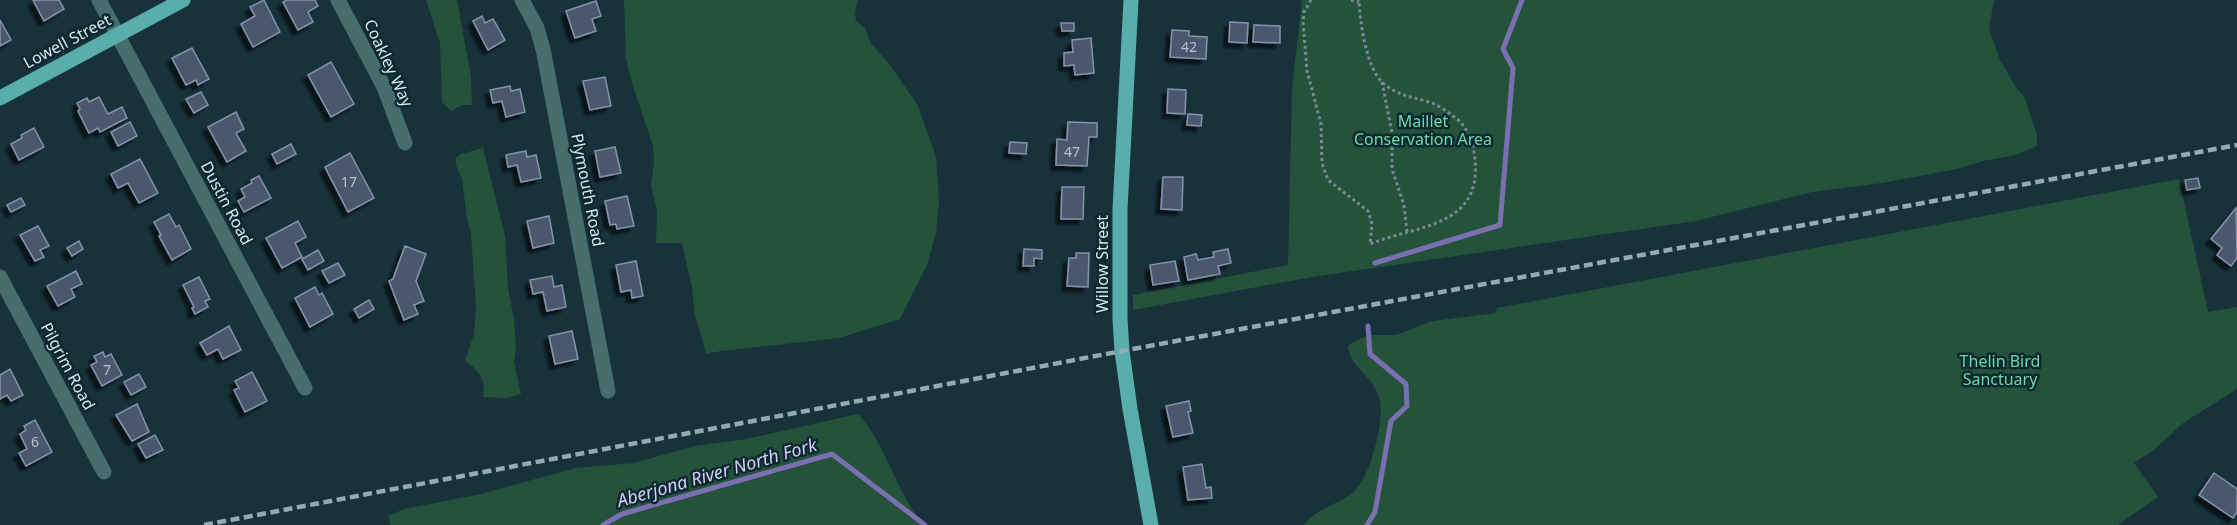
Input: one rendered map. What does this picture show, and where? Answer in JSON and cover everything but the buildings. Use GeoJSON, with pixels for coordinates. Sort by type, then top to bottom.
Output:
{"type":"FeatureCollection","features":[{"type":"Feature","properties":{"kind":"main road","name":"Lowell Street"},"geometry":{"type":"LineString","coordinates":[[0,98],[183,0]]}},
{"type":"Feature","properties":{"kind":"main road","name":"Willow Street"},"geometry":{"type":"LineString","coordinates":[[1131,0],[1120,209],[1120,319],[1129,399],[1151,525]]}},
{"type":"Feature","properties":{"kind":"street","name":"Dustin Road"},"geometry":{"type":"LineString","coordinates":[[99,0],[305,388]]}},
{"type":"Feature","properties":{"kind":"street","name":"Coakley Way"},"geometry":{"type":"LineString","coordinates":[[338,0],[384,87],[405,143]]}},
{"type":"Feature","properties":{"kind":"street","name":"Plymouth Road"},"geometry":{"type":"LineString","coordinates":[[522,0],[537,28],[543,49],[608,391]]}},
{"type":"Feature","properties":{"kind":"street","name":"Pilgrim Road"},"geometry":{"type":"LineString","coordinates":[[0,277],[104,472]]}},
{"type":"Feature","properties":{"kind":"path"},"geometry":{"type":"LineString","coordinates":[[1311,0],[1304,12],[1303,22],[1309,79],[1321,124],[1322,163],[1325,173],[1335,185],[1368,211],[1372,224],[1370,244],[1441,222],[1459,211],[1467,202],[1474,184],[1473,146],[1466,129],[1455,118],[1431,102],[1412,99],[1382,82]]}},
{"type":"Feature","properties":{"kind":"path"},"geometry":{"type":"LineString","coordinates":[[1351,0],[1359,1],[1368,54],[1382,82],[1392,133],[1392,169],[1404,204],[1407,232]]}},
{"type":"Feature","properties":{"kind":"green space"},"geometry":{"type":"Polygon","coordinates":[[[426,0],[457,0],[471,77],[472,105],[462,105],[451,111],[442,102],[440,43],[426,0]]]}},
{"type":"Feature","properties":{"kind":"green space"},"geometry":{"type":"Polygon","coordinates":[[[624,0],[858,0],[856,21],[865,28],[871,43],[891,66],[918,106],[936,157],[939,202],[936,233],[927,265],[900,319],[839,338],[706,354],[695,315],[692,288],[682,243],[656,243],[657,209],[651,186],[653,146],[626,59],[624,0]]]}},
{"type":"Feature","properties":{"kind":"green space","name":"Maillet Conservation Area"},"geometry":{"type":"Polygon","coordinates":[[[1302,0],[1994,0],[1989,29],[2000,60],[2025,98],[2037,135],[2037,146],[2016,155],[1957,169],[1882,183],[1812,192],[1696,221],[1312,277],[1133,310],[1133,295],[1288,265],[1292,89],[1302,0]]]}},
{"type":"Feature","properties":{"kind":"green space"},"geometry":{"type":"Polygon","coordinates":[[[483,148],[505,236],[508,287],[514,320],[516,348],[514,362],[521,394],[507,398],[483,397],[484,386],[480,376],[465,361],[474,334],[476,307],[471,234],[462,179],[456,165],[456,158],[461,154],[483,148]]]}},
{"type":"Feature","properties":{"kind":"green space","name":"Thelin Bird Sanctuary"},"geometry":{"type":"Polygon","coordinates":[[[2179,179],[2208,312],[2237,307],[2237,389],[2183,423],[2154,450],[2134,463],[2158,497],[2118,525],[1304,525],[1319,511],[1350,495],[1357,488],[1364,478],[1374,451],[1380,423],[1380,401],[1373,385],[1353,361],[1348,346],[1370,335],[1396,335],[1432,321],[1496,313],[1497,308],[2179,179]]]}},
{"type":"Feature","properties":{"kind":"green space"},"geometry":{"type":"Polygon","coordinates":[[[858,414],[877,440],[906,498],[924,525],[391,525],[388,516],[404,509],[481,494],[576,468],[634,463],[695,446],[746,439],[858,414]]]}},
{"type":"Feature","properties":{"kind":"waterway"},"geometry":{"type":"LineString","coordinates":[[1375,263],[1500,225],[1513,68],[1503,49],[1522,0]]}},
{"type":"Feature","properties":{"kind":"waterway"},"geometry":{"type":"LineString","coordinates":[[1367,525],[1375,512],[1391,421],[1407,406],[1406,384],[1370,354],[1368,326]]}},
{"type":"Feature","properties":{"kind":"waterway","name":"Aberjona River North Fork"},"geometry":{"type":"LineString","coordinates":[[603,525],[622,514],[832,454],[925,525]]}},
{"type":"Feature","properties":{"kind":"railway"},"geometry":{"type":"LineString","coordinates":[[204,525],[1122,351],[2237,145]]}}]}
